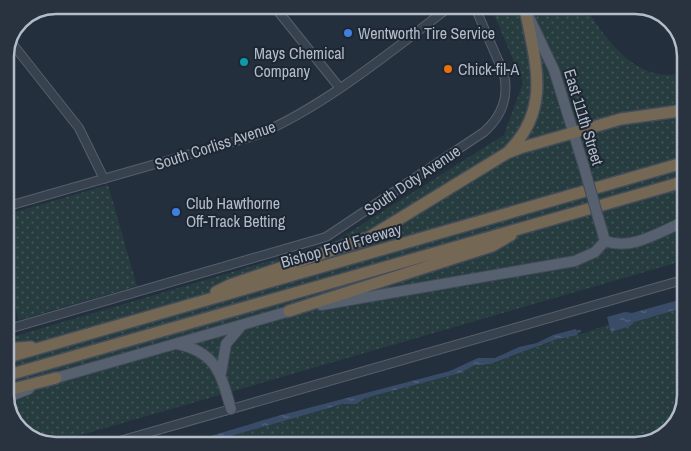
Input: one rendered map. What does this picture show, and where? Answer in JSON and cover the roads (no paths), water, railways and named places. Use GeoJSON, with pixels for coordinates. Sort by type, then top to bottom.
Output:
{"type":"FeatureCollection","features":[{"type":"Feature","properties":{"kind":"highway"},"geometry":{"type":"LineString","coordinates":[[507,153],[527,128],[536,105],[536,68],[526,14]]}},
{"type":"Feature","properties":{"kind":"highway"},"geometry":{"type":"LineString","coordinates":[[193,304],[230,285],[368,238],[507,153],[621,119],[677,111]]}},
{"type":"Feature","properties":{"kind":"highway","name":"Bishop Ford Freeway"},"geometry":{"type":"LineString","coordinates":[[14,355],[677,165]]}},
{"type":"Feature","properties":{"kind":"highway","name":"Bishop Ford Freeway"},"geometry":{"type":"LineString","coordinates":[[14,373],[677,183]]}},
{"type":"Feature","properties":{"kind":"highway"},"geometry":{"type":"LineString","coordinates":[[289,311],[492,246],[530,225]]}},
{"type":"Feature","properties":{"kind":"highway"},"geometry":{"type":"LineString","coordinates":[[14,348],[48,346]]}},
{"type":"Feature","properties":{"kind":"highway"},"geometry":{"type":"LineString","coordinates":[[14,389],[56,378]]}},
{"type":"Feature","properties":{"kind":"main road","name":"East 111th Street"},"geometry":{"type":"LineString","coordinates":[[528,14],[554,70],[605,241]]}},
{"type":"Feature","properties":{"kind":"main road"},"geometry":{"type":"LineString","coordinates":[[14,394],[56,378],[289,311],[575,261],[595,252],[605,241],[625,245],[635,243],[677,225]]}},
{"type":"Feature","properties":{"kind":"main road"},"geometry":{"type":"LineString","coordinates":[[221,373],[226,344],[235,331],[243,324]]}},
{"type":"Feature","properties":{"kind":"main road"},"geometry":{"type":"LineString","coordinates":[[177,344],[202,353],[214,363],[221,373],[230,409]]}},
{"type":"Feature","properties":{"kind":"street"},"geometry":{"type":"LineString","coordinates":[[280,14],[339,88]]}},
{"type":"Feature","properties":{"kind":"street","name":"South Corliss Avenue"},"geometry":{"type":"LineString","coordinates":[[14,205],[257,135],[297,116],[339,88],[440,14]]}},
{"type":"Feature","properties":{"kind":"street","name":"South Doty Avenue"},"geometry":{"type":"LineString","coordinates":[[14,327],[326,238],[484,132],[503,108],[507,85],[478,14]]}},
{"type":"Feature","properties":{"kind":"street"},"geometry":{"type":"LineString","coordinates":[[15,48],[79,128],[104,180]]}},
{"type":"Feature","properties":{"kind":"street"},"geometry":{"type":"LineString","coordinates":[[133,437],[677,282]]}},
{"type":"Feature","properties":{"kind":"water"},"geometry":{"type":"Polygon","coordinates":[[[677,300],[677,310],[634,322],[630,326],[611,332],[607,317],[625,312],[632,313],[677,300]]]}},
{"type":"Feature","properties":{"kind":"water"},"geometry":{"type":"Polygon","coordinates":[[[576,329],[578,335],[557,339],[490,364],[475,365],[460,373],[365,398],[356,404],[343,404],[228,437],[207,437],[274,417],[450,371],[478,358],[495,358],[519,347],[537,343],[553,335],[576,329]]]}},
{"type":"Feature","properties":{"kind":"waterway"},"geometry":{"type":"LineString","coordinates":[[574,333],[580,331]]}},
{"type":"Feature","properties":{"kind":"place","name":"Wentworth Tire Service"},"geometry":{"type":"Point","coordinates":[348,33]}},
{"type":"Feature","properties":{"kind":"place","name":"Mays Chemical Company"},"geometry":{"type":"Point","coordinates":[244,62]}},
{"type":"Feature","properties":{"kind":"place","name":"Chick-fil-A"},"geometry":{"type":"Point","coordinates":[448,69]}},
{"type":"Feature","properties":{"kind":"place","name":"Club Hawthorne Off-Track Betting"},"geometry":{"type":"Point","coordinates":[176,212]}}]}
